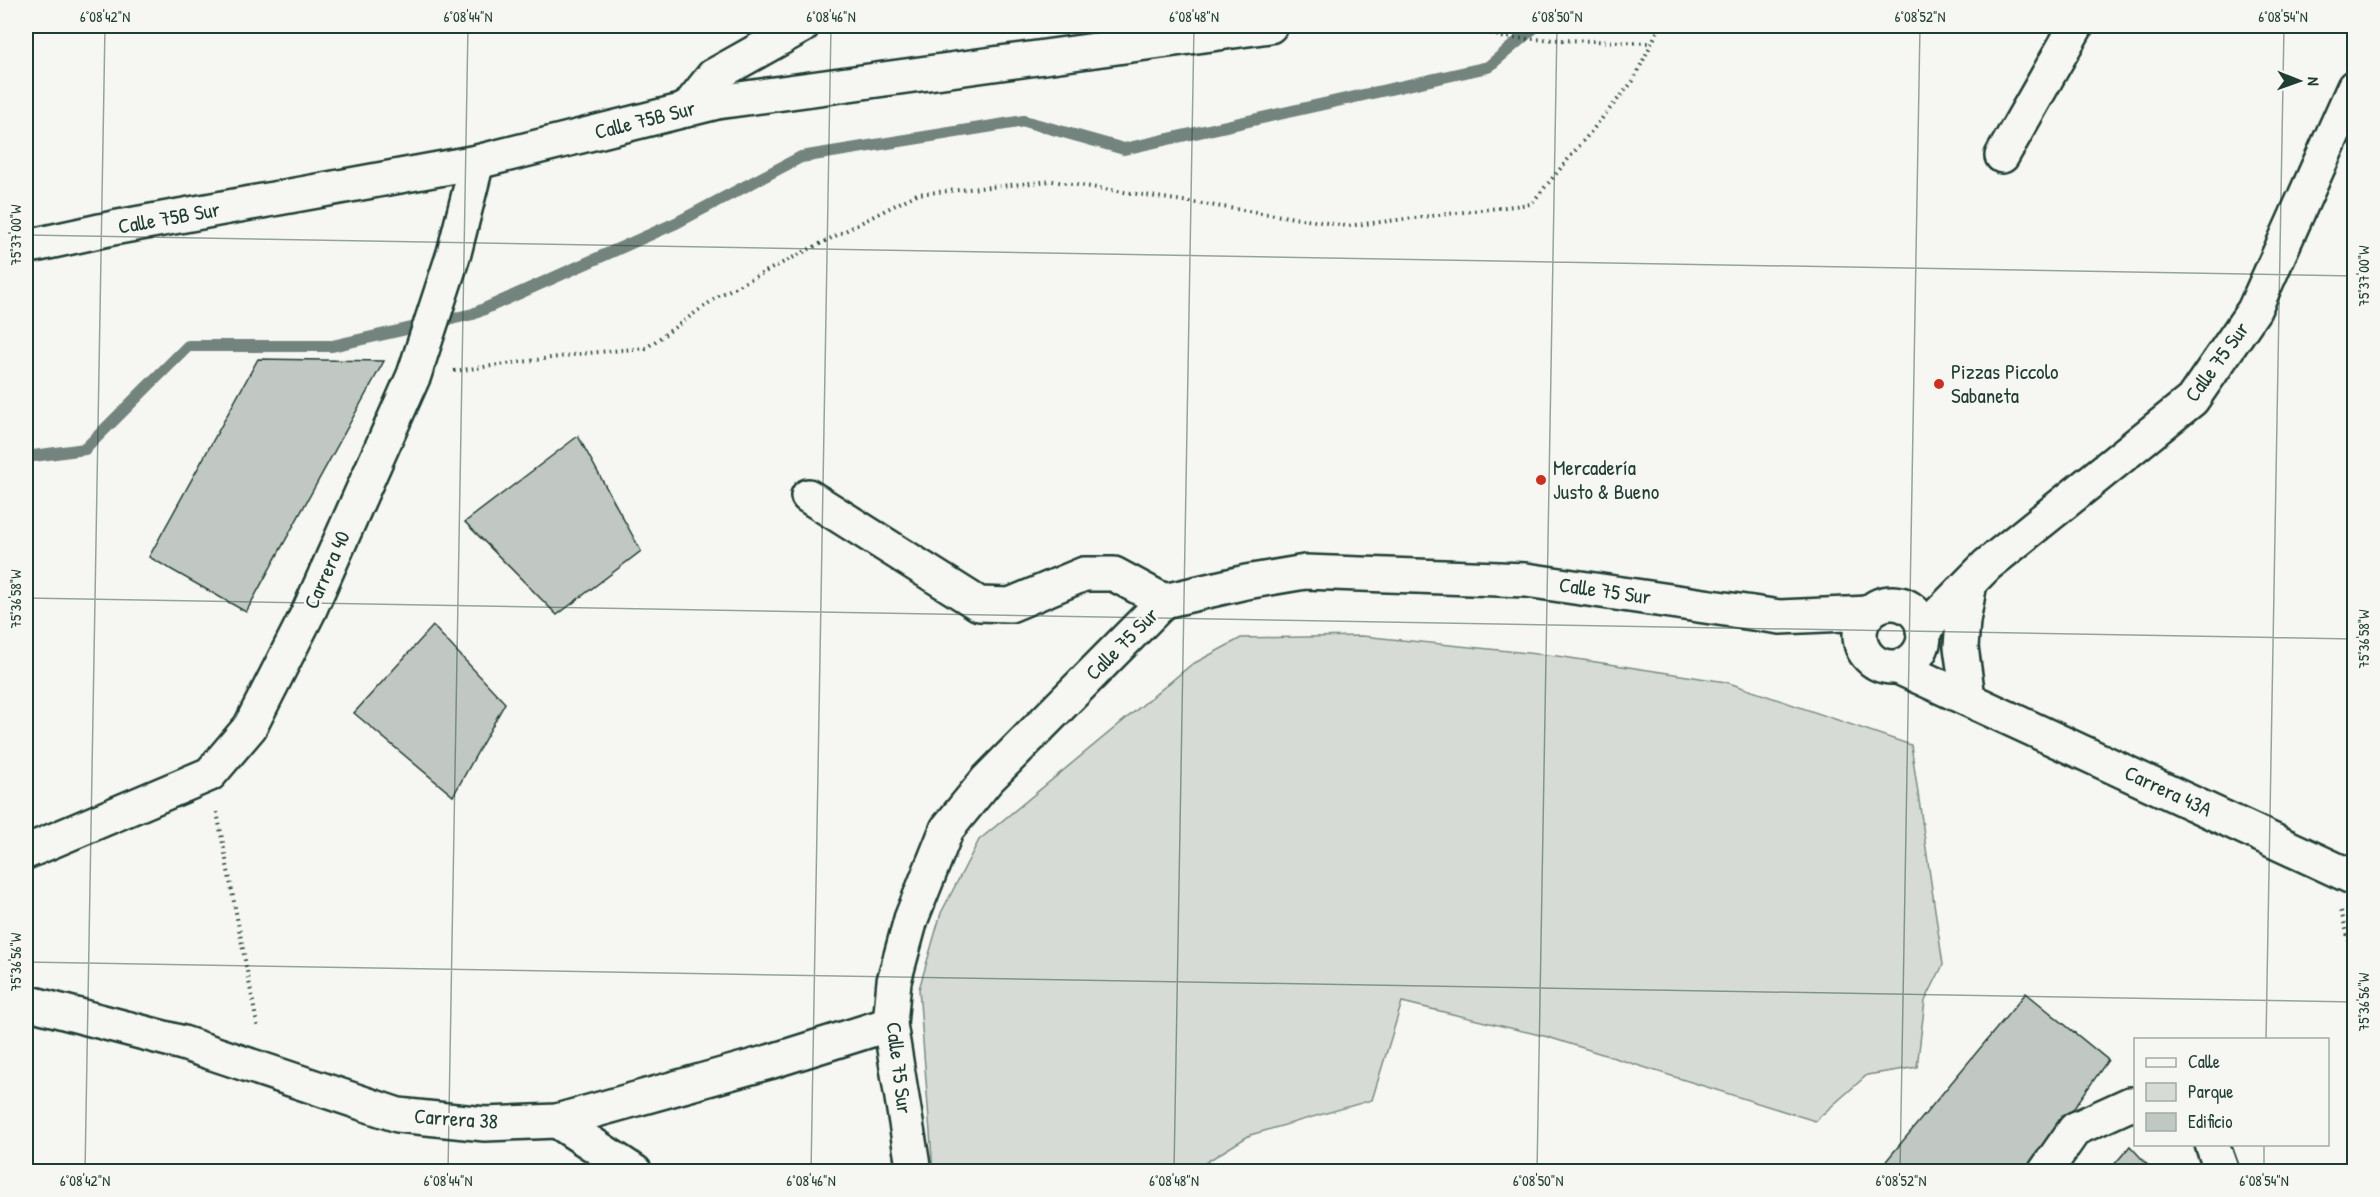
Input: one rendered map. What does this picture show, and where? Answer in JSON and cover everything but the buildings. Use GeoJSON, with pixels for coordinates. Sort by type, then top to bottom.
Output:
{"type":"FeatureCollection","features":[{"type":"Feature","properties":{"kind":"street"},"geometry":{"type":"LineString","coordinates":[[686,110],[713,75],[802,26]]}},
{"type":"Feature","properties":{"kind":"street","name":"Calle 75B Sur"},"geometry":{"type":"LineString","coordinates":[[26,246],[477,162],[717,102],[1270,26]]}},
{"type":"Feature","properties":{"kind":"street"},"geometry":{"type":"LineString","coordinates":[[2002,156],[2076,26]]}},
{"type":"Feature","properties":{"kind":"street","name":"Calle 75 Sur"},"geometry":{"type":"LineString","coordinates":[[1914,648],[1979,574],[2193,400],[2254,310],[2355,87]]}},
{"type":"Feature","properties":{"kind":"street","name":"Carrera 40"},"geometry":{"type":"LineString","coordinates":[[26,852],[210,774],[250,727],[309,611],[414,375],[454,253],[477,162]]}},
{"type":"Feature","properties":{"kind":"street"},"geometry":{"type":"LineString","coordinates":[[808,496],[979,604],[1010,605],[1084,574],[1114,574],[1164,601]]}},
{"type":"Feature","properties":{"kind":"street","name":"Calle 75 Sur"},"geometry":{"type":"LineString","coordinates":[[914,1172],[890,1024],[894,981],[911,919],[947,829],[987,780],[1164,601],[1246,582],[1305,573],[1526,580],[1780,617],[1869,613]]}},
{"type":"Feature","properties":{"kind":"street"},"geometry":{"type":"LineString","coordinates":[[1975,697],[1961,647],[1962,621],[1979,574]]}},
{"type":"Feature","properties":{"kind":"street","name":"Calle 75 Sur"},"geometry":{"type":"LineString","coordinates":[[1901,604],[1979,574]]}},
{"type":"Feature","properties":{"kind":"street"},"geometry":{"type":"LineString","coordinates":[[1890,603],[1901,604],[1912,610],[1919,618],[1914,648],[1885,666],[1873,661],[1864,651],[1860,638],[1862,625],[1869,613],[1878,606],[1890,603]]}},
{"type":"Feature","properties":{"kind":"street","name":"Calle 75 Sur"},"geometry":{"type":"LineString","coordinates":[[1780,617],[1864,651]]}},
{"type":"Feature","properties":{"kind":"street","name":"Carrera 43A"},"geometry":{"type":"LineString","coordinates":[[1914,648],[1975,697],[2355,878]]}},
{"type":"Feature","properties":{"kind":"street","name":"Carrera 38"},"geometry":{"type":"LineString","coordinates":[[26,1002],[183,1043],[398,1114],[485,1124],[557,1121],[769,1062],[890,1024]]}},
{"type":"Feature","properties":{"kind":"street"},"geometry":{"type":"LineString","coordinates":[[2045,1172],[2074,1129],[2130,1104],[2134,1105]]}},
{"type":"Feature","properties":{"kind":"street"},"geometry":{"type":"LineString","coordinates":[[557,1121],[635,1172]]}},
{"type":"Feature","properties":{"kind":"street"},"geometry":{"type":"LineString","coordinates":[[2213,1146],[2222,1172]]}},
{"type":"Feature","properties":{"kind":"path"},"geometry":{"type":"LineString","coordinates":[[1468,26],[1505,38],[1651,44]]}},
{"type":"Feature","properties":{"kind":"path"},"geometry":{"type":"LineString","coordinates":[[414,375],[646,348],[720,295],[917,194],[1052,182],[1347,226],[1531,204],[1633,81],[1660,26]]}},
{"type":"Feature","properties":{"kind":"path"},"geometry":{"type":"LineString","coordinates":[[220,834],[257,1023]]}},
{"type":"Feature","properties":{"kind":"green space"},"geometry":{"type":"Polygon","coordinates":[[[1362,636],[1557,656],[1726,682],[1911,745],[1943,965],[1925,1001],[1917,1067],[1867,1075],[1815,1121],[1548,1037],[1402,1002],[1372,1100],[1250,1135],[1192,1171],[933,1171],[919,989],[941,913],[979,840],[1191,665],[1241,638],[1362,636]]]}},
{"type":"Feature","properties":{"kind":"waterway"},"geometry":{"type":"LineString","coordinates":[[26,457],[85,449],[188,346],[332,346],[473,314],[676,223],[801,157],[1024,121],[1124,149],[1488,67],[1536,26]]}},
{"type":"Feature","properties":{"kind":"place","name":"Pizzas Piccolo Sabaneta"},"geometry":{"type":"Point","coordinates":[1939,384]}},
{"type":"Feature","properties":{"kind":"place","name":"Mercadería Justo & Bueno"},"geometry":{"type":"Point","coordinates":[1541,480]}}]}
